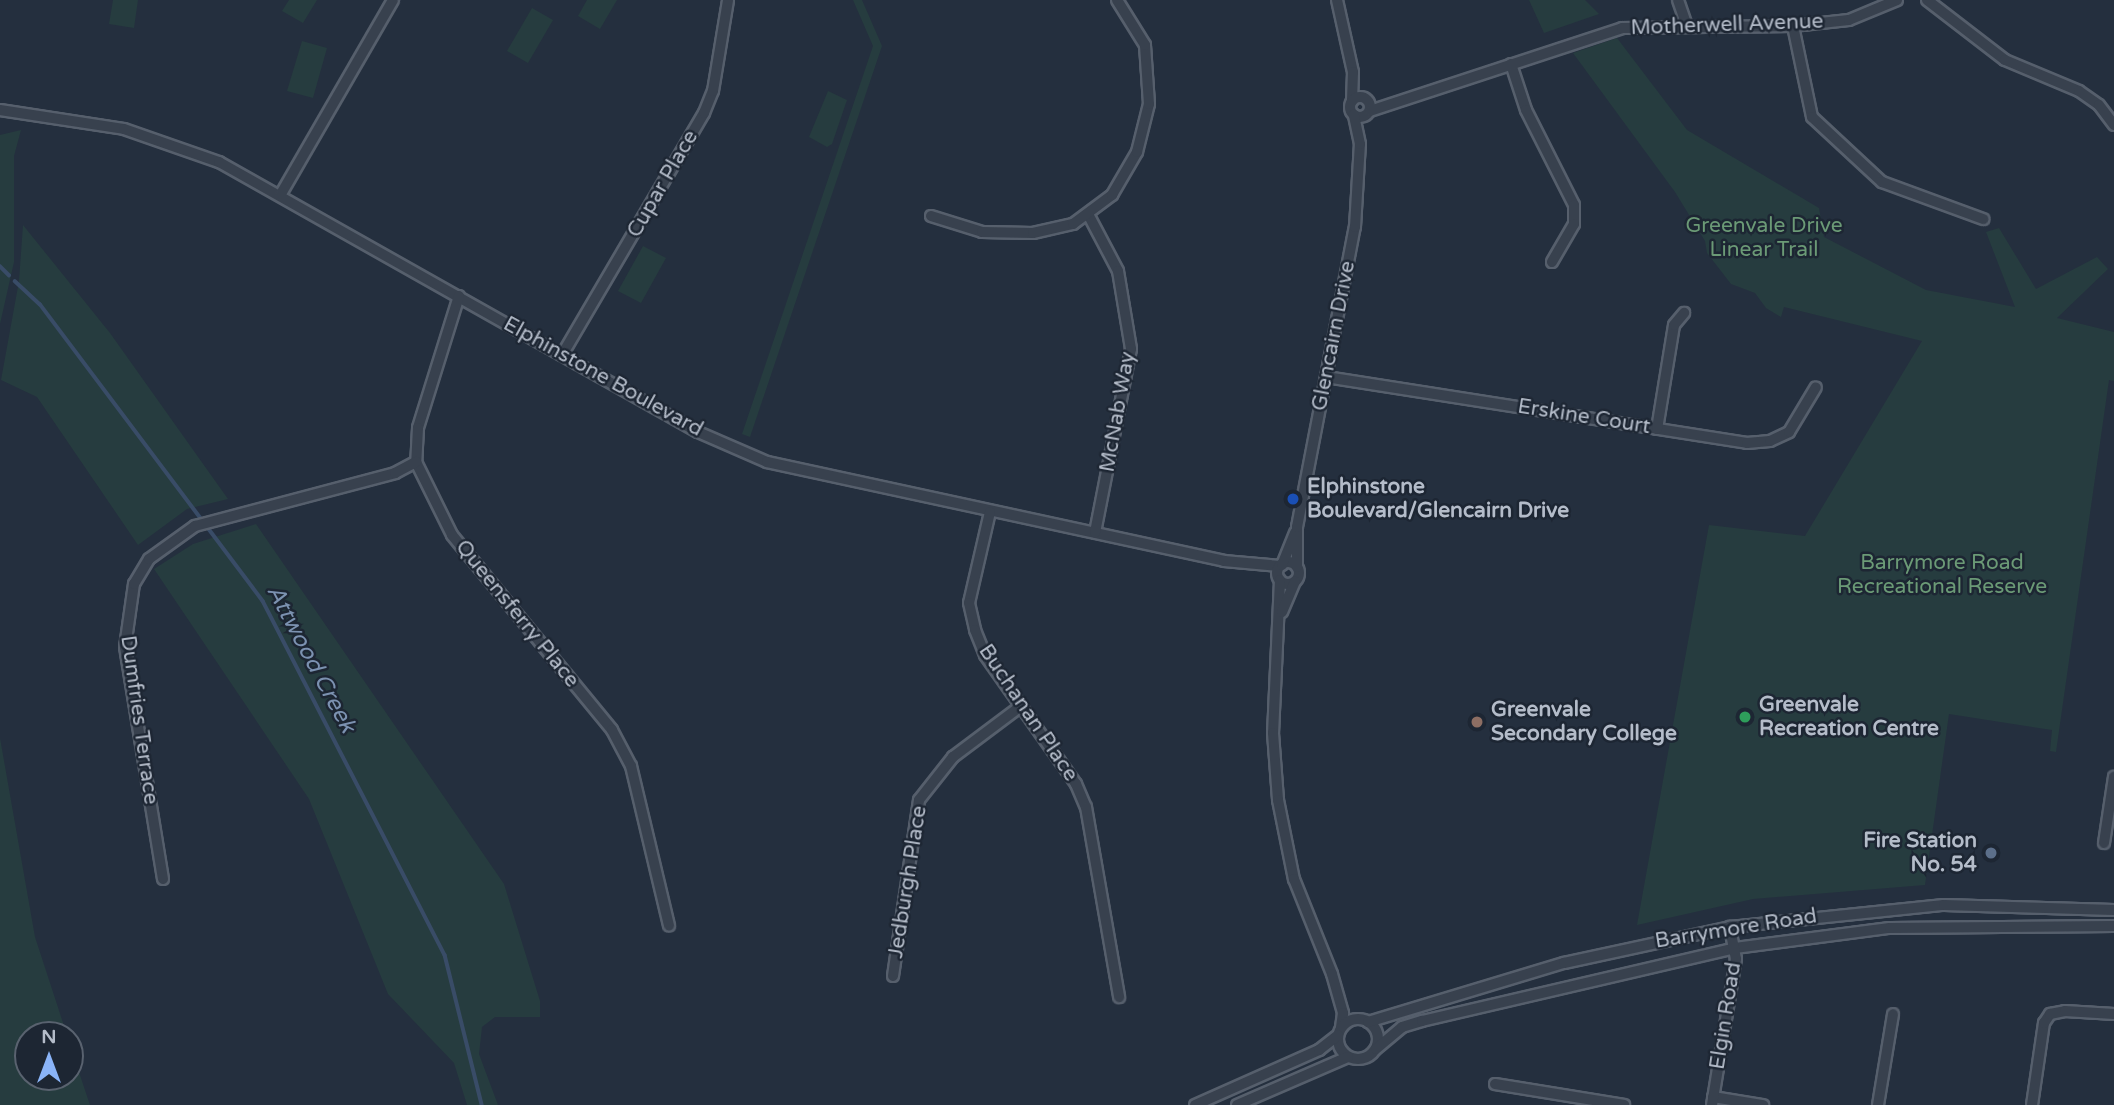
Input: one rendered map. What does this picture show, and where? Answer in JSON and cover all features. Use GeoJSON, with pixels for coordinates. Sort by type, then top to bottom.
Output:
{"type":"FeatureCollection","features":[{"type":"Feature","properties":{"kind":"street"},"geometry":{"type":"LineString","coordinates":[[281,194],[393,0]]}},
{"type":"Feature","properties":{"kind":"street","name":"Cupar Place"},"geometry":{"type":"LineString","coordinates":[[562,355],[704,113],[713,91],[728,0]]}},
{"type":"Feature","properties":{"kind":"street"},"geometry":{"type":"LineString","coordinates":[[931,216],[982,232],[1033,233],[1073,225],[1112,195],[1137,152],[1149,104],[1145,45],[1117,0]]}},
{"type":"Feature","properties":{"kind":"street","name":"Glencairn Drive"},"geometry":{"type":"LineString","coordinates":[[1337,0],[1353,72],[1367,106],[1360,144],[1354,228],[1297,527],[1280,572],[1281,614],[1274,710],[1278,800],[1294,879],[1337,991],[1340,1031]]}},
{"type":"Feature","properties":{"kind":"street"},"geometry":{"type":"LineString","coordinates":[[1678,0],[1687,26]]}},
{"type":"Feature","properties":{"kind":"street","name":"Motherwell Avenue"},"geometry":{"type":"LineString","coordinates":[[1367,106],[1396,100],[1622,28],[1793,26],[1849,20],[1897,0]]}},
{"type":"Feature","properties":{"kind":"street"},"geometry":{"type":"LineString","coordinates":[[1927,0],[2005,60],[2079,91],[2099,105],[2114,125]]}},
{"type":"Feature","properties":{"kind":"street"},"geometry":{"type":"LineString","coordinates":[[1793,26],[1812,117],[1882,182],[1983,219]]}},
{"type":"Feature","properties":{"kind":"street"},"geometry":{"type":"LineString","coordinates":[[1511,64],[1526,110],[1574,205],[1574,225],[1552,262]]}},
{"type":"Feature","properties":{"kind":"street","name":"Glencairn Drive"},"geometry":{"type":"LineString","coordinates":[[1353,72],[1352,101],[1360,144]]}},
{"type":"Feature","properties":{"kind":"street"},"geometry":{"type":"LineString","coordinates":[[1352,101],[1367,106]]}},
{"type":"Feature","properties":{"kind":"street"},"geometry":{"type":"LineString","coordinates":[[1354,116],[1367,106]]}},
{"type":"Feature","properties":{"kind":"street","name":"Elphinstone Boulevard"},"geometry":{"type":"LineString","coordinates":[[0,110],[91,122],[158,139],[281,194],[698,432],[767,462],[990,512],[1280,572]]}},
{"type":"Feature","properties":{"kind":"street","name":"McNab Way"},"geometry":{"type":"LineString","coordinates":[[1088,214],[1118,271],[1131,349],[1095,533]]}},
{"type":"Feature","properties":{"kind":"street","name":"Queensferry Place"},"geometry":{"type":"LineString","coordinates":[[459,296],[418,428],[416,462],[452,535],[612,730],[631,766],[668,926]]}},
{"type":"Feature","properties":{"kind":"street"},"geometry":{"type":"LineString","coordinates":[[1657,429],[1674,326],[1684,313]]}},
{"type":"Feature","properties":{"kind":"street","name":"Erskine Court"},"geometry":{"type":"LineString","coordinates":[[1326,377],[1747,443],[1770,442],[1789,432],[1816,387]]}},
{"type":"Feature","properties":{"kind":"street","name":"Dumfries Terrace"},"geometry":{"type":"LineString","coordinates":[[163,879],[125,647],[134,584],[149,559],[195,526],[395,473],[416,462]]}},
{"type":"Feature","properties":{"kind":"street","name":"Buchanan Place"},"geometry":{"type":"LineString","coordinates":[[990,512],[970,603],[985,655],[1076,784],[1086,807],[1119,997]]}},
{"type":"Feature","properties":{"kind":"street","name":"Glencairn Drive"},"geometry":{"type":"LineString","coordinates":[[1281,614],[1295,582],[1297,527]]}},
{"type":"Feature","properties":{"kind":"street"},"geometry":{"type":"LineString","coordinates":[[1280,572],[1297,567]]}},
{"type":"Feature","properties":{"kind":"street"},"geometry":{"type":"LineString","coordinates":[[1280,572],[1295,582]]}},
{"type":"Feature","properties":{"kind":"street","name":"Jedburgh Place"},"geometry":{"type":"LineString","coordinates":[[893,976],[919,800],[953,757],[1021,706]]}},
{"type":"Feature","properties":{"kind":"street"},"geometry":{"type":"LineString","coordinates":[[2104,843],[2114,777]]}},
{"type":"Feature","properties":{"kind":"street","name":"Barrymore Road"},"geometry":{"type":"LineString","coordinates":[[1364,1020],[1563,963],[1730,927],[1944,905],[2114,910]]}},
{"type":"Feature","properties":{"kind":"street","name":"Barrymore Road"},"geometry":{"type":"LineString","coordinates":[[1376,1049],[1402,1027],[1422,1021],[1735,948],[1890,928],[2114,926]]}},
{"type":"Feature","properties":{"kind":"street","name":"Elgin Road"},"geometry":{"type":"LineString","coordinates":[[1712,1101],[1735,948],[1730,927]]}},
{"type":"Feature","properties":{"kind":"street","name":"Glencairn Drive"},"geometry":{"type":"LineString","coordinates":[[1337,991],[1364,1020]]}},
{"type":"Feature","properties":{"kind":"street"},"geometry":{"type":"LineString","coordinates":[[2032,1105],[2044,1023],[2050,1014],[2065,1011],[2114,1014]]}},
{"type":"Feature","properties":{"kind":"street"},"geometry":{"type":"LineString","coordinates":[[1878,1105],[1893,1014]]}},
{"type":"Feature","properties":{"kind":"street"},"geometry":{"type":"LineString","coordinates":[[1195,1105],[1319,1050],[1340,1031],[1364,1020],[1377,1031],[1376,1049],[1363,1058],[1348,1057],[1237,1105]]}},
{"type":"Feature","properties":{"kind":"street"},"geometry":{"type":"LineString","coordinates":[[1340,1031],[1340,1047],[1348,1057]]}},
{"type":"Feature","properties":{"kind":"street"},"geometry":{"type":"LineString","coordinates":[[1495,1084],[1624,1105]]}},
{"type":"Feature","properties":{"kind":"street"},"geometry":{"type":"LineString","coordinates":[[1712,1101],[1763,1105]]}},
{"type":"Feature","properties":{"kind":"green space"},"geometry":{"type":"Polygon","coordinates":[[[113,0],[138,0],[134,28],[109,24],[113,0]]]}},
{"type":"Feature","properties":{"kind":"green space"},"geometry":{"type":"Polygon","coordinates":[[[289,0],[317,0],[303,23],[282,11],[289,0]]]}},
{"type":"Feature","properties":{"kind":"green space"},"geometry":{"type":"Polygon","coordinates":[[[587,0],[617,0],[600,29],[578,16],[587,0]]]}},
{"type":"Feature","properties":{"kind":"green space"},"geometry":{"type":"Polygon","coordinates":[[[853,0],[862,0],[882,46],[750,437],[742,434],[873,46],[853,0]]]}},
{"type":"Feature","properties":{"kind":"green space"},"geometry":{"type":"Polygon","coordinates":[[[1529,0],[1585,0],[1599,14],[1544,33],[1529,0]]]}},
{"type":"Feature","properties":{"kind":"green space"},"geometry":{"type":"Polygon","coordinates":[[[532,8],[553,20],[528,63],[507,51],[532,8]]]}},
{"type":"Feature","properties":{"kind":"green space","name":"Barrymore Road Recreational Reserve"},"geometry":{"type":"Polygon","coordinates":[[[1617,38],[1687,130],[1819,208],[1824,237],[1926,290],[2015,307],[1986,232],[1999,228],[2036,289],[2097,257],[2108,269],[2057,318],[2114,332],[2114,381],[2109,380],[2056,752],[2050,751],[2052,730],[1949,714],[1925,885],[1753,899],[1637,925],[1709,525],[1805,536],[1922,341],[1784,307],[1781,317],[1766,308],[1755,293],[1731,284],[1707,253],[1705,241],[1675,192],[1573,53],[1617,38]]]}},
{"type":"Feature","properties":{"kind":"green space"},"geometry":{"type":"Polygon","coordinates":[[[302,41],[327,48],[313,98],[287,91],[302,41]]]}},
{"type":"Feature","properties":{"kind":"green space"},"geometry":{"type":"Polygon","coordinates":[[[828,91],[847,100],[832,144],[827,147],[809,137],[828,91]]]}},
{"type":"Feature","properties":{"kind":"green space"},"geometry":{"type":"Polygon","coordinates":[[[21,130],[14,156],[14,262],[0,324],[0,135],[21,130]]]}},
{"type":"Feature","properties":{"kind":"green space"},"geometry":{"type":"Polygon","coordinates":[[[23,225],[110,333],[228,499],[187,509],[138,545],[37,397],[1,380],[19,281],[23,225]]]}},
{"type":"Feature","properties":{"kind":"green space"},"geometry":{"type":"Polygon","coordinates":[[[643,246],[666,258],[641,303],[618,291],[643,246]]]}},
{"type":"Feature","properties":{"kind":"green space"},"geometry":{"type":"Polygon","coordinates":[[[256,524],[504,884],[540,1001],[540,1017],[495,1017],[482,1027],[479,1054],[498,1105],[467,1105],[454,1063],[388,994],[309,799],[154,569],[193,544],[256,524]]]}},
{"type":"Feature","properties":{"kind":"green space"},"geometry":{"type":"Polygon","coordinates":[[[0,738],[35,937],[62,1021],[14,1021],[14,1091],[84,1091],[84,1087],[90,1105],[0,1105],[0,738]]]}},
{"type":"Feature","properties":{"kind":"waterway","name":"Attwood Creek"},"geometry":{"type":"LineString","coordinates":[[0,266],[9,275]]}},
{"type":"Feature","properties":{"kind":"waterway","name":"Attwood Creek"},"geometry":{"type":"LineString","coordinates":[[15,281],[40,304],[263,601],[445,955],[482,1105]]}},
{"type":"Feature","properties":{"kind":"place","name":"Elphinstone Boulevard/Glencairn Drive"},"geometry":{"type":"Point","coordinates":[1293,499]}},
{"type":"Feature","properties":{"kind":"place","name":"Greenvale Recreation Centre"},"geometry":{"type":"Point","coordinates":[1745,717]}},
{"type":"Feature","properties":{"kind":"place","name":"Greenvale Secondary College"},"geometry":{"type":"Point","coordinates":[1477,722]}},
{"type":"Feature","properties":{"kind":"place","name":"Fire Station No. 54"},"geometry":{"type":"Point","coordinates":[1991,853]}},
{"type":"Feature","properties":{"kind":"park label","name":"Greenvale Drive Linear Trail"},"geometry":{"type":"Point","coordinates":[1764,238]}}]}
